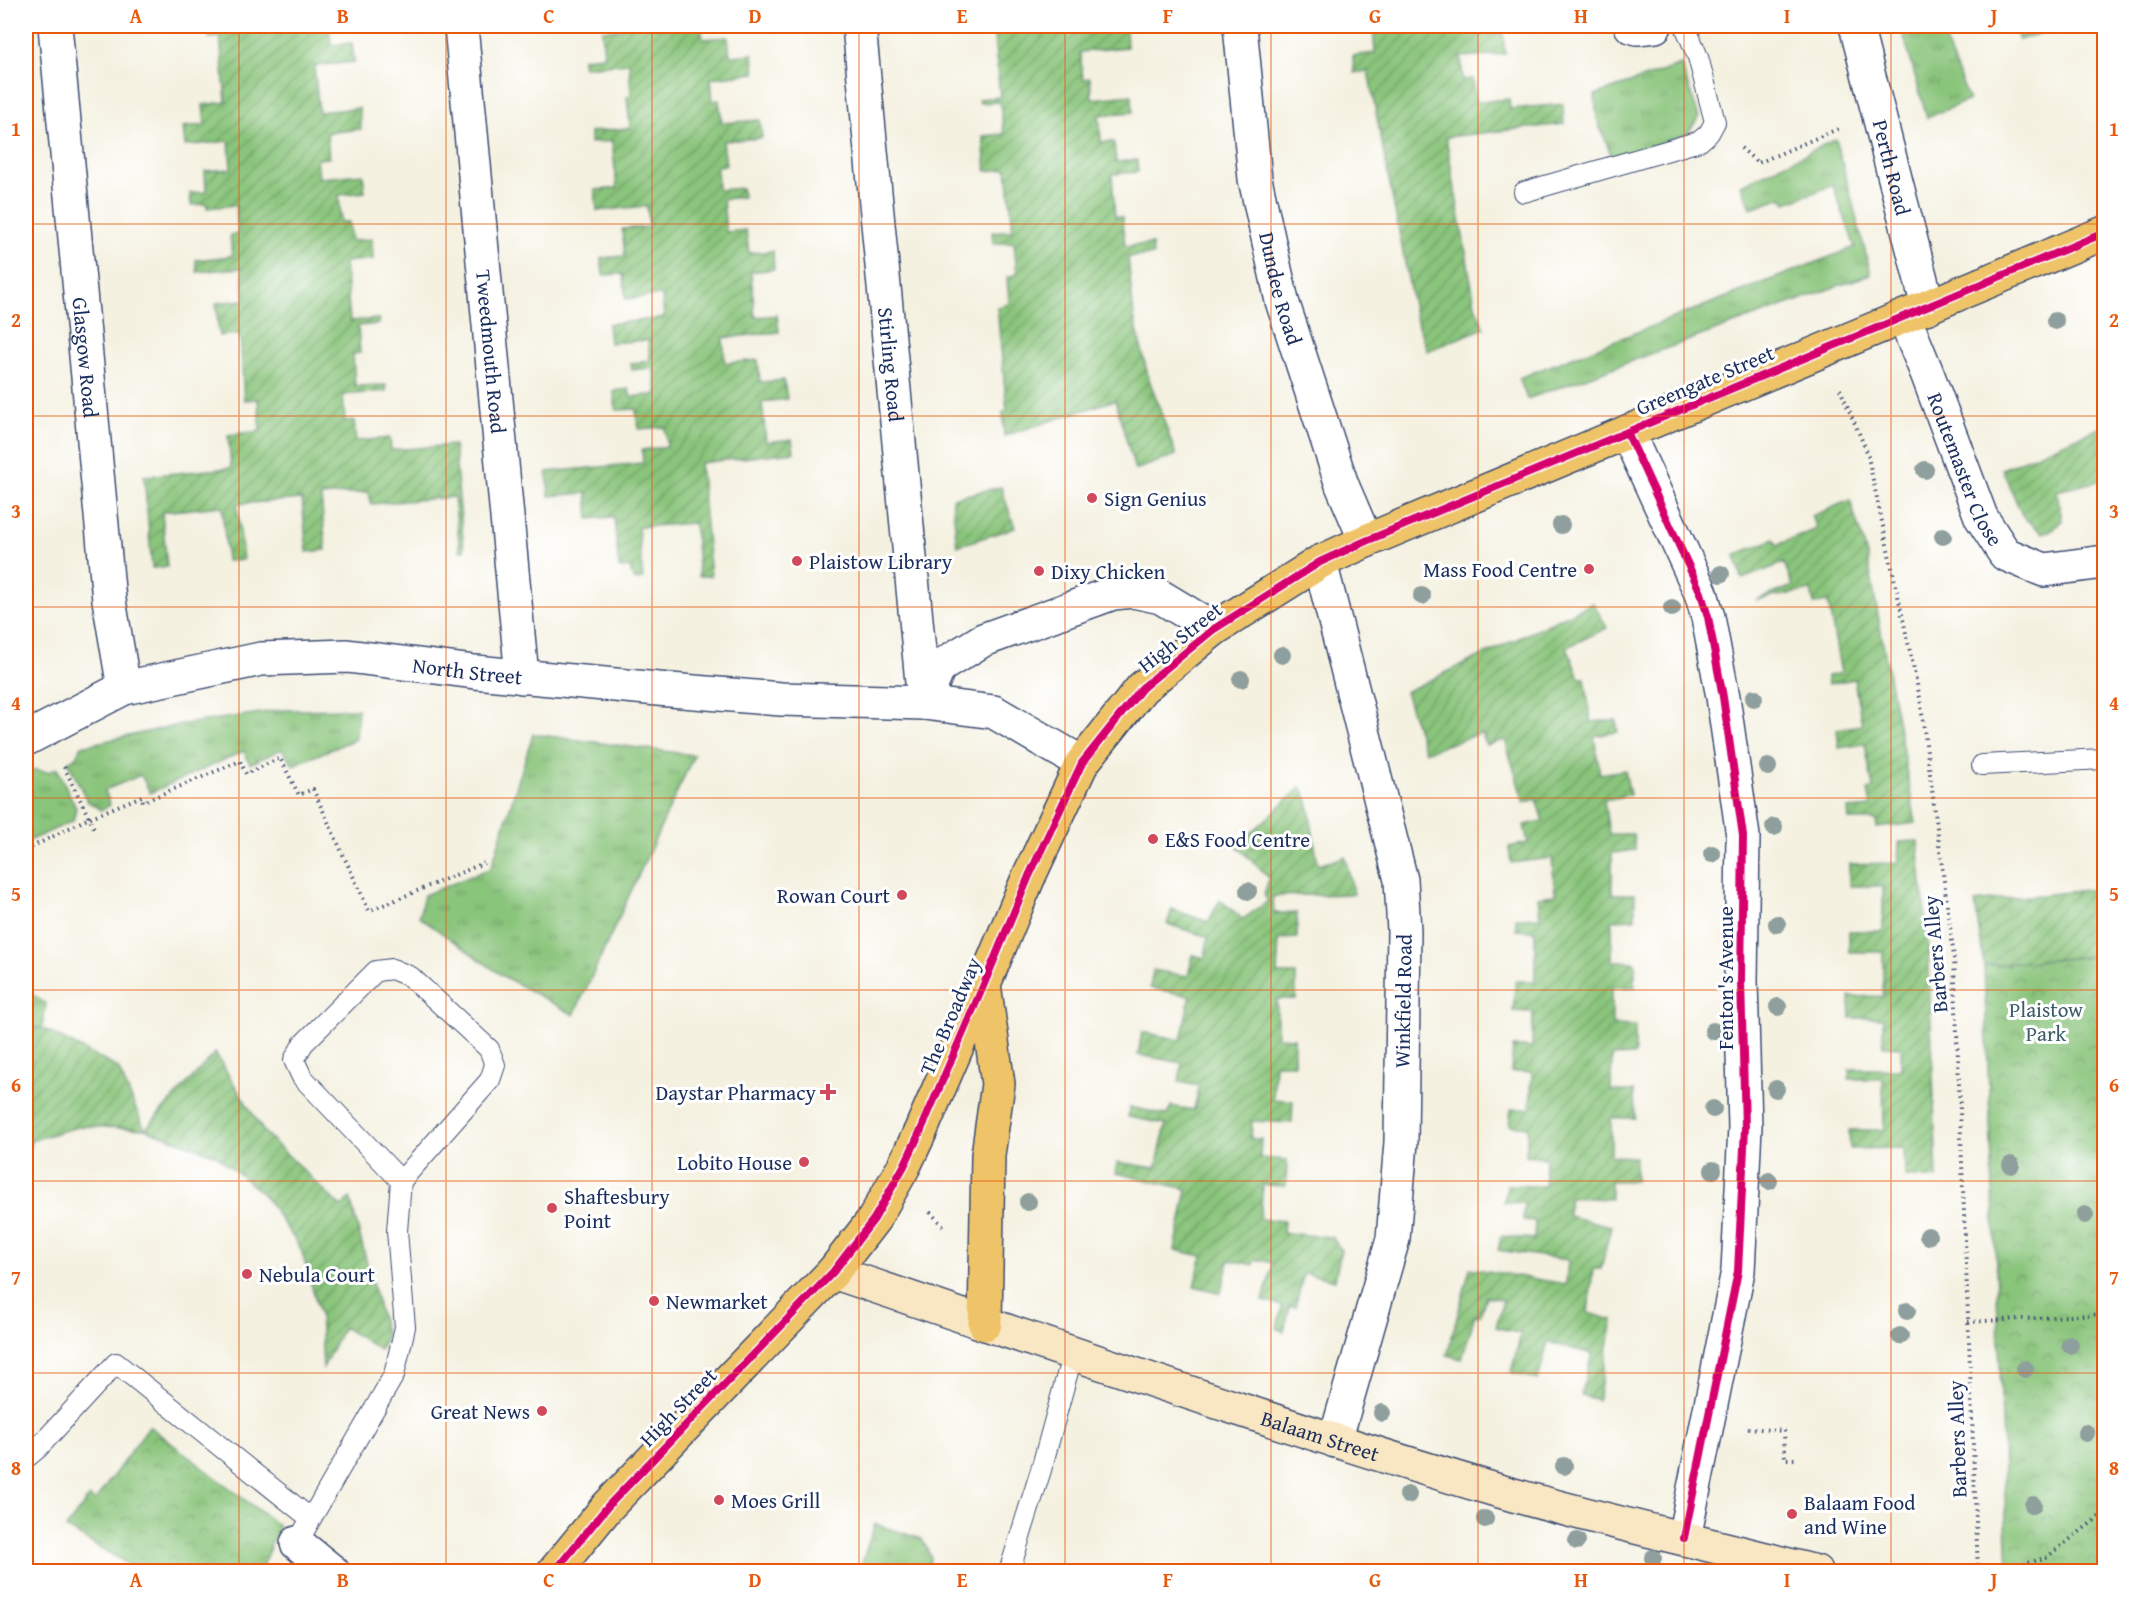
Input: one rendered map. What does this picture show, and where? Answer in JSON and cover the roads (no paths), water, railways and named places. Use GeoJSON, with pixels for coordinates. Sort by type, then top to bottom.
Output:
{"type":"FeatureCollection","features":[{"type":"Feature","properties":{"kind":"main road","name":"Greengate Street"},"geometry":{"type":"LineString","coordinates":[[1320,562],[2104,233]]}},
{"type":"Feature","properties":{"kind":"main road","name":"High Street"},"geometry":{"type":"LineString","coordinates":[[1082,763],[1142,688],[1214,629],[1320,562]]}},
{"type":"Feature","properties":{"kind":"main road","name":"The Broadway"},"geometry":{"type":"LineString","coordinates":[[833,1272],[874,1218],[904,1166],[1029,876],[1082,763]]}},
{"type":"Feature","properties":{"kind":"main road"},"geometry":{"type":"LineString","coordinates":[[984,984],[998,1084],[988,1155],[985,1324]]}},
{"type":"Feature","properties":{"kind":"main road","name":"Balaam Street"},"geometry":{"type":"LineString","coordinates":[[833,1272],[1224,1406],[1335,1441],[1499,1491],[1816,1572]]}},
{"type":"Feature","properties":{"kind":"main road","name":"High Street"},"geometry":{"type":"LineString","coordinates":[[554,1572],[608,1506],[833,1272]]}},
{"type":"Feature","properties":{"kind":"street","name":"Glasgow Road"},"geometry":{"type":"LineString","coordinates":[[55,26],[109,600],[124,688]]}},
{"type":"Feature","properties":{"kind":"street","name":"Tweedmouth Road"},"geometry":{"type":"LineString","coordinates":[[461,26],[522,677]]}},
{"type":"Feature","properties":{"kind":"street","name":"Stirling Road"},"geometry":{"type":"LineString","coordinates":[[859,26],[924,703]]}},
{"type":"Feature","properties":{"kind":"street","name":"Dundee Road"},"geometry":{"type":"LineString","coordinates":[[1239,26],[1255,179],[1282,301],[1342,485],[1366,541]]}},
{"type":"Feature","properties":{"kind":"street"},"geometry":{"type":"LineString","coordinates":[[1631,26],[1637,28],[1655,26]]}},
{"type":"Feature","properties":{"kind":"street","name":"Perth Road"},"geometry":{"type":"LineString","coordinates":[[1856,26],[1879,113],[1916,312]]}},
{"type":"Feature","properties":{"kind":"street","name":"Routemaster Close"},"geometry":{"type":"LineString","coordinates":[[1916,312],[1927,373],[1981,517],[2005,554],[2044,570],[2104,562]]}},
{"type":"Feature","properties":{"kind":"street","name":"Fenton's Avenue"},"geometry":{"type":"LineString","coordinates":[[1627,432],[1701,593],[1708,617],[1723,697],[1743,836],[1744,1127],[1738,1271],[1684,1538]]}},
{"type":"Feature","properties":{"kind":"street","name":"Winkfield Road"},"geometry":{"type":"LineString","coordinates":[[1320,562],[1401,880],[1404,931],[1401,1142],[1393,1239],[1335,1441]]}},
{"type":"Feature","properties":{"kind":"street","name":"High Street"},"geometry":{"type":"LineString","coordinates":[[924,703],[939,667],[983,640],[1113,593],[1133,591],[1161,597],[1214,629]]}},
{"type":"Feature","properties":{"kind":"street","name":"North Street"},"geometry":{"type":"LineString","coordinates":[[35,734],[124,688],[261,660],[347,656],[522,677],[781,699],[924,703],[994,712],[1082,763]]}},
{"type":"Feature","properties":{"kind":"street"},"geometry":{"type":"LineString","coordinates":[[304,1531],[333,1572]]}},
{"type":"Feature","properties":{"kind":"lane"},"geometry":{"type":"LineString","coordinates":[[1524,192],[1700,141],[1709,133],[1715,122],[1698,57],[1685,26]]}},
{"type":"Feature","properties":{"kind":"lane"},"geometry":{"type":"LineString","coordinates":[[1982,765],[2104,759]]}},
{"type":"Feature","properties":{"kind":"lane"},"geometry":{"type":"LineString","coordinates":[[26,1458],[38,1448],[116,1363],[304,1531],[394,1375],[405,1327],[397,1231],[401,1181],[490,1080],[495,1065],[489,1049],[411,977],[392,969],[376,971],[303,1044],[294,1060],[302,1077],[401,1181]]}},
{"type":"Feature","properties":{"kind":"lane"},"geometry":{"type":"LineString","coordinates":[[1009,1572],[1041,1470],[1073,1353]]}},
{"type":"Feature","properties":{"kind":"place","name":"Sign Genius"},"geometry":{"type":"Point","coordinates":[1092,498]}},
{"type":"Feature","properties":{"kind":"place","name":"Plaistow Library"},"geometry":{"type":"Point","coordinates":[797,561]}},
{"type":"Feature","properties":{"kind":"place","name":"Mass Food Centre"},"geometry":{"type":"Point","coordinates":[1589,569]}},
{"type":"Feature","properties":{"kind":"place","name":"Dixy Chicken"},"geometry":{"type":"Point","coordinates":[1039,571]}},
{"type":"Feature","properties":{"kind":"place","name":"E&S Food Centre"},"geometry":{"type":"Point","coordinates":[1153,839]}},
{"type":"Feature","properties":{"kind":"place","name":"Rowan Court"},"geometry":{"type":"Point","coordinates":[902,895]}},
{"type":"Feature","properties":{"kind":"place","name":"Daystar Pharmacy"},"geometry":{"type":"Point","coordinates":[828,1092]}},
{"type":"Feature","properties":{"kind":"place","name":"Lobito House"},"geometry":{"type":"Point","coordinates":[804,1162]}},
{"type":"Feature","properties":{"kind":"place","name":"Shaftesbury Point"},"geometry":{"type":"Point","coordinates":[552,1208]}},
{"type":"Feature","properties":{"kind":"place","name":"Nebula Court"},"geometry":{"type":"Point","coordinates":[247,1274]}},
{"type":"Feature","properties":{"kind":"place","name":"Newmarket"},"geometry":{"type":"Point","coordinates":[654,1301]}},
{"type":"Feature","properties":{"kind":"place","name":"Great News"},"geometry":{"type":"Point","coordinates":[542,1411]}},
{"type":"Feature","properties":{"kind":"place","name":"Moes Grill"},"geometry":{"type":"Point","coordinates":[719,1500]}},
{"type":"Feature","properties":{"kind":"place","name":"Balaam Food and Wine"},"geometry":{"type":"Point","coordinates":[1792,1514]}},
{"type":"Feature","properties":{"kind":"park label","name":"Plaistow Park"},"geometry":{"type":"Point","coordinates":[2046,1021]}}]}
